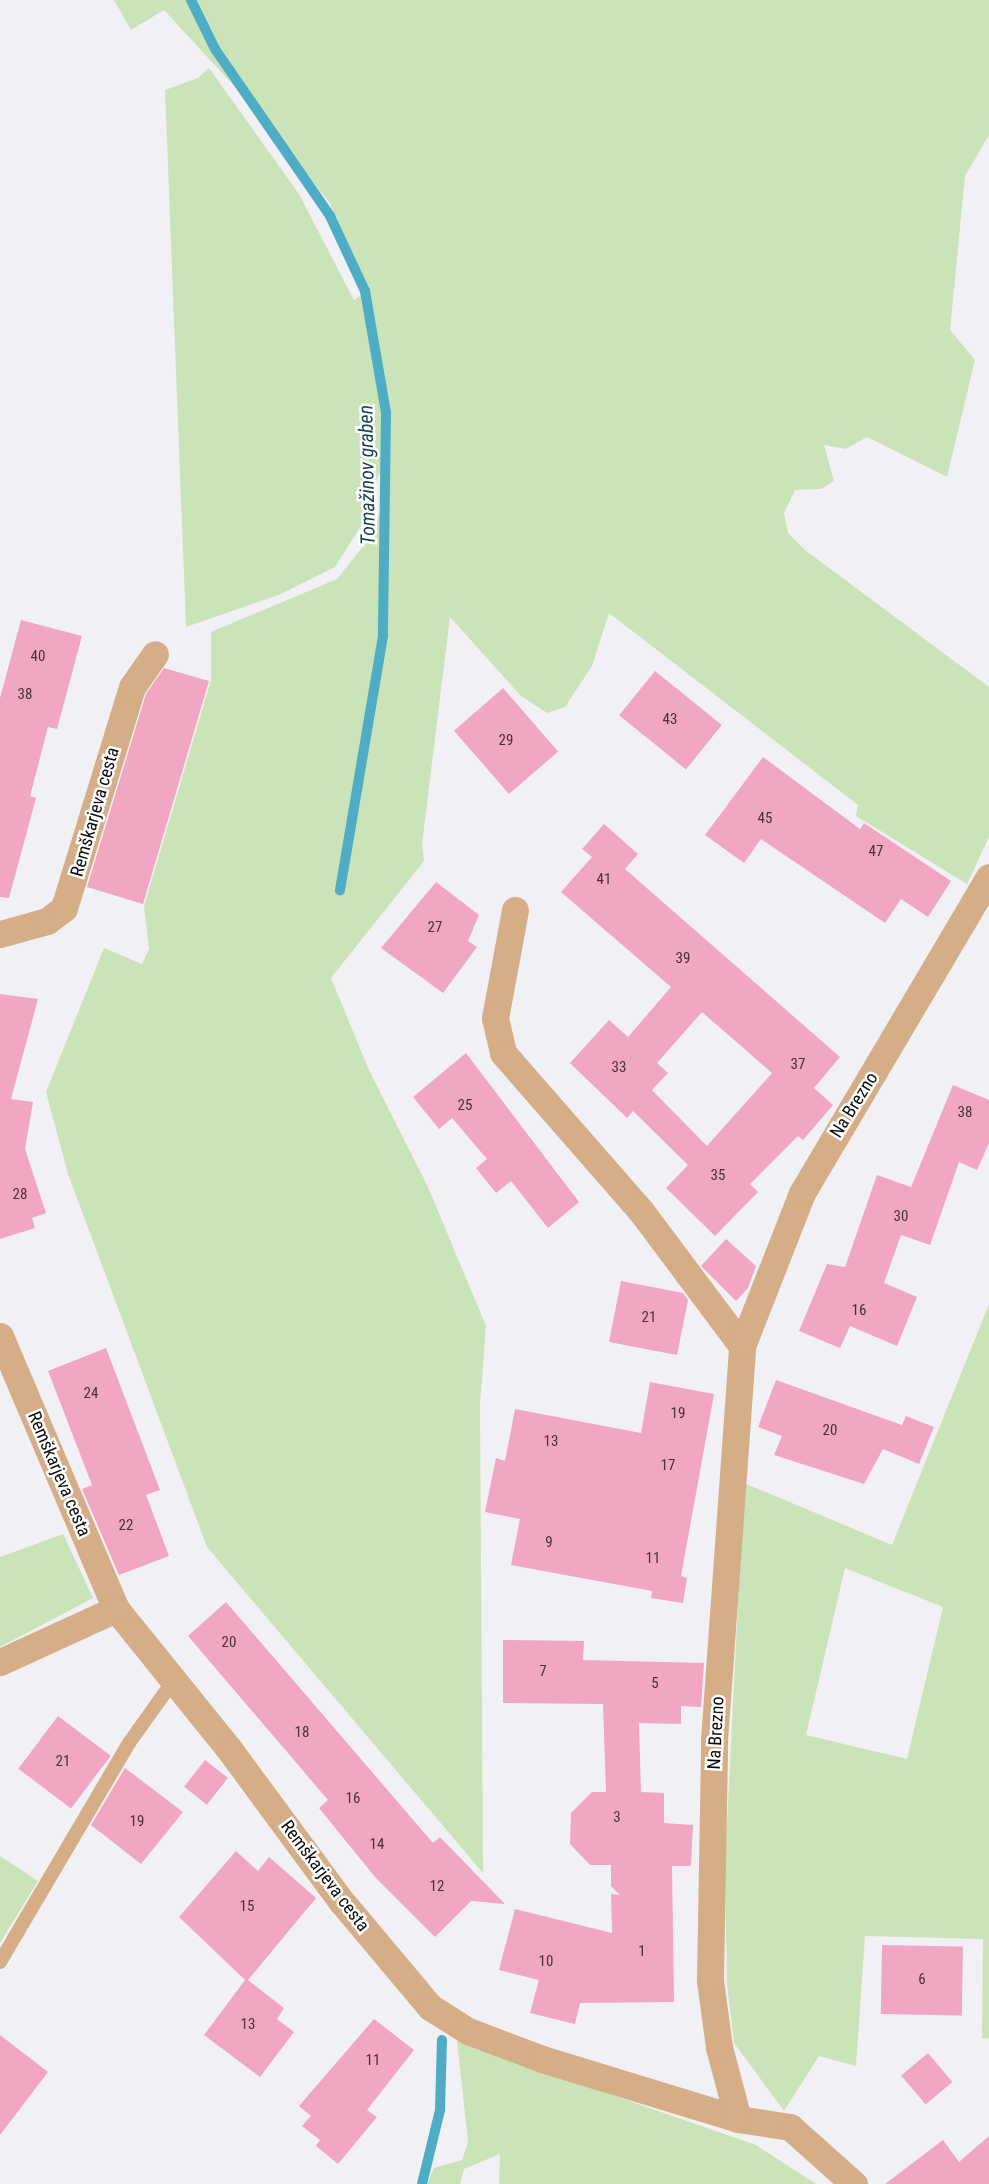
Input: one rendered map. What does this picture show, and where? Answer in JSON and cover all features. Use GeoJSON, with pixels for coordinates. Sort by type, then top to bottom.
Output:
{"type":"FeatureCollection","features":[{"type":"Feature","properties":{"kind":"street","name":"Remškarjeva cesta"},"geometry":{"type":"LineString","coordinates":[[0,934],[48,921],[64,908],[132,687],[155,654]]}},
{"type":"Feature","properties":{"kind":"street","name":"Na Brezno"},"geometry":{"type":"LineString","coordinates":[[738,2119],[719,2047],[710,1980],[714,1740],[742,1346],[802,1193],[989,876]]}},
{"type":"Feature","properties":{"kind":"street"},"geometry":{"type":"LineString","coordinates":[[515,910],[495,1018],[502,1053],[641,1211],[742,1346]]}},
{"type":"Feature","properties":{"kind":"street","name":"Remškarjeva cesta"},"geometry":{"type":"LineString","coordinates":[[2,1346],[116,1609],[174,1680],[342,1902],[430,2007],[468,2031],[542,2060],[738,2119],[790,2127],[854,2184]]}},
{"type":"Feature","properties":{"kind":"street"},"geometry":{"type":"LineString","coordinates":[[0,1662],[116,1609]]}},
{"type":"Feature","properties":{"kind":"lane"},"geometry":{"type":"LineString","coordinates":[[0,1962],[129,1743],[174,1680]]}},
{"type":"Feature","properties":{"kind":"green space"},"geometry":{"type":"Polygon","coordinates":[[[114,0],[989,0],[989,135],[965,176],[950,330],[975,360],[947,477],[867,437],[846,449],[824,445],[834,481],[821,489],[795,490],[784,513],[788,533],[805,550],[989,687],[989,837],[967,884],[856,816],[858,805],[609,613],[592,666],[565,707],[547,713],[521,696],[450,617],[422,844],[424,861],[331,978],[369,1070],[428,1187],[486,1326],[480,1404],[483,1873],[207,1547],[68,1174],[46,1092],[104,948],[142,964],[149,949],[144,906],[211,680],[211,632],[337,579],[372,535],[386,497],[379,473],[364,521],[335,567],[281,594],[186,627],[165,90],[198,78],[209,68],[299,194],[354,300],[369,290],[329,202],[235,87],[164,10],[131,30],[114,0]]]}},
{"type":"Feature","properties":{"kind":"green space"},"geometry":{"type":"Polygon","coordinates":[[[989,1304],[989,2038],[982,2039],[983,1939],[865,1936],[856,2066],[819,2056],[784,2111],[734,2043],[727,1984],[725,1863],[744,1483],[892,1545],[989,1304]],[[845,1568],[806,1735],[907,1759],[943,1607],[845,1568]]]}},
{"type":"Feature","properties":{"kind":"green space"},"geometry":{"type":"Polygon","coordinates":[[[63,1534],[93,1598],[0,1647],[0,1557],[63,1534]]]}},
{"type":"Feature","properties":{"kind":"green space"},"geometry":{"type":"Polygon","coordinates":[[[0,1856],[38,1881],[0,1943],[0,1856]]]}},
{"type":"Feature","properties":{"kind":"green space"},"geometry":{"type":"Polygon","coordinates":[[[457,2041],[756,2145],[816,2184],[499,2184],[500,2154],[464,2169],[460,2184],[427,2184],[434,2168],[462,2160],[468,2142],[457,2041]]]}},
{"type":"Feature","properties":{"kind":"building"},"geometry":{"type":"Polygon","coordinates":[[[21,620],[82,636],[57,729],[48,727],[30,796],[36,798],[9,898],[0,897],[0,698],[21,620]]]}},
{"type":"Feature","properties":{"kind":"building"},"geometry":{"type":"Polygon","coordinates":[[[164,668],[209,681],[143,904],[87,887],[146,694],[164,668]]]}},
{"type":"Feature","properties":{"kind":"building"},"geometry":{"type":"Polygon","coordinates":[[[655,671],[722,725],[686,769],[619,715],[655,671]]]}},
{"type":"Feature","properties":{"kind":"building"},"geometry":{"type":"Polygon","coordinates":[[[503,688],[558,751],[509,794],[454,731],[503,688]]]}},
{"type":"Feature","properties":{"kind":"building"},"geometry":{"type":"Polygon","coordinates":[[[763,757],[860,829],[864,823],[951,881],[928,917],[901,899],[885,923],[761,839],[744,863],[705,835],[763,757]]]}},
{"type":"Feature","properties":{"kind":"building"},"geometry":{"type":"Polygon","coordinates":[[[604,824],[638,854],[625,869],[840,1057],[814,1088],[833,1105],[803,1140],[798,1136],[750,1184],[758,1192],[715,1236],[666,1188],[688,1165],[633,1111],[627,1118],[570,1063],[609,1020],[628,1037],[671,987],[561,892],[592,857],[582,849],[604,824]],[[702,1012],[657,1063],[668,1073],[652,1090],[707,1146],[772,1073],[702,1012]]]}},
{"type":"Feature","properties":{"kind":"building"},"geometry":{"type":"Polygon","coordinates":[[[436,882],[479,915],[468,941],[477,947],[443,993],[381,948],[436,882]]]}},
{"type":"Feature","properties":{"kind":"building"},"geometry":{"type":"Polygon","coordinates":[[[0,994],[38,999],[11,1099],[33,1102],[25,1149],[46,1213],[32,1218],[35,1228],[0,1239],[0,994]]]}},
{"type":"Feature","properties":{"kind":"building"},"geometry":{"type":"Polygon","coordinates":[[[466,1053],[579,1202],[548,1228],[511,1181],[496,1193],[476,1168],[487,1159],[452,1118],[439,1129],[413,1097],[466,1053]]]}},
{"type":"Feature","properties":{"kind":"building"},"geometry":{"type":"Polygon","coordinates":[[[953,1085],[989,1100],[989,1143],[977,1170],[959,1162],[930,1245],[901,1235],[884,1283],[917,1297],[897,1346],[850,1326],[840,1348],[799,1331],[827,1264],[845,1267],[877,1175],[911,1187],[953,1085]]]}},
{"type":"Feature","properties":{"kind":"building"},"geometry":{"type":"Polygon","coordinates":[[[726,1239],[756,1266],[748,1288],[736,1301],[701,1266],[726,1239]]]}},
{"type":"Feature","properties":{"kind":"building"},"geometry":{"type":"Polygon","coordinates":[[[621,1281],[683,1293],[688,1300],[677,1355],[609,1342],[621,1281]]]}},
{"type":"Feature","properties":{"kind":"building"},"geometry":{"type":"Polygon","coordinates":[[[106,1348],[160,1490],[146,1495],[169,1556],[119,1575],[82,1489],[92,1485],[48,1371],[106,1348]]]}},
{"type":"Feature","properties":{"kind":"building"},"geometry":{"type":"Polygon","coordinates":[[[776,1380],[902,1425],[906,1416],[934,1427],[919,1464],[883,1449],[864,1484],[774,1455],[782,1436],[758,1427],[776,1380]]]}},
{"type":"Feature","properties":{"kind":"building"},"geometry":{"type":"Polygon","coordinates":[[[650,1382],[714,1394],[681,1576],[687,1578],[683,1603],[651,1598],[652,1591],[511,1565],[520,1519],[485,1512],[496,1458],[505,1461],[515,1409],[641,1433],[650,1382]]]}},
{"type":"Feature","properties":{"kind":"building"},"geometry":{"type":"Polygon","coordinates":[[[226,1602],[433,1843],[440,1837],[505,1904],[471,1901],[435,1937],[375,1877],[319,1808],[328,1800],[188,1636],[226,1602]]]}},
{"type":"Feature","properties":{"kind":"building"},"geometry":{"type":"Polygon","coordinates":[[[503,1640],[584,1641],[583,1660],[704,1663],[701,1707],[681,1706],[681,1724],[639,1723],[641,1792],[664,1793],[664,1823],[693,1825],[691,1866],[672,1866],[674,2002],[580,2003],[575,2024],[530,2013],[539,1980],[499,1970],[515,1909],[612,1933],[611,1894],[620,1895],[611,1886],[611,1865],[590,1865],[570,1844],[571,1813],[592,1792],[606,1792],[603,1704],[503,1703],[503,1640]]]}},
{"type":"Feature","properties":{"kind":"building"},"geometry":{"type":"Polygon","coordinates":[[[58,1716],[111,1756],[71,1808],[18,1769],[58,1716]]]}},
{"type":"Feature","properties":{"kind":"building"},"geometry":{"type":"Polygon","coordinates":[[[205,1760],[228,1778],[207,1805],[184,1787],[205,1760]]]}},
{"type":"Feature","properties":{"kind":"building"},"geometry":{"type":"Polygon","coordinates":[[[125,1768],[183,1812],[141,1864],[91,1825],[125,1768]]]}},
{"type":"Feature","properties":{"kind":"building"},"geometry":{"type":"Polygon","coordinates":[[[236,1851],[258,1871],[269,1857],[316,1898],[248,1980],[284,2008],[277,2019],[294,2032],[260,2077],[204,2035],[245,1980],[179,1917],[236,1851]]]}},
{"type":"Feature","properties":{"kind":"building"},"geometry":{"type":"Polygon","coordinates":[[[882,1945],[963,1946],[962,2015],[881,2014],[882,1945]]]}},
{"type":"Feature","properties":{"kind":"building"},"geometry":{"type":"Polygon","coordinates":[[[374,2019],[414,2050],[367,2110],[377,2117],[338,2164],[316,2146],[320,2140],[302,2126],[311,2116],[299,2106],[374,2019]]]}},
{"type":"Feature","properties":{"kind":"building"},"geometry":{"type":"Polygon","coordinates":[[[0,2035],[48,2072],[0,2135],[0,2035]]]}},
{"type":"Feature","properties":{"kind":"building"},"geometry":{"type":"Polygon","coordinates":[[[928,2053],[952,2082],[926,2105],[901,2075],[928,2053]]]}},
{"type":"Feature","properties":{"kind":"building"},"geometry":{"type":"Polygon","coordinates":[[[989,2136],[989,2184],[885,2184],[943,2140],[959,2162],[989,2136]]]}},
{"type":"Feature","properties":{"kind":"waterway","name":"Tomažinov graben"},"geometry":{"type":"LineString","coordinates":[[191,0],[215,49],[330,216],[365,291],[386,413],[383,636],[340,890]]}},
{"type":"Feature","properties":{"kind":"waterway","name":"Tomažinov graben"},"geometry":{"type":"LineString","coordinates":[[422,2184],[440,2110],[442,2040]]}}]}
